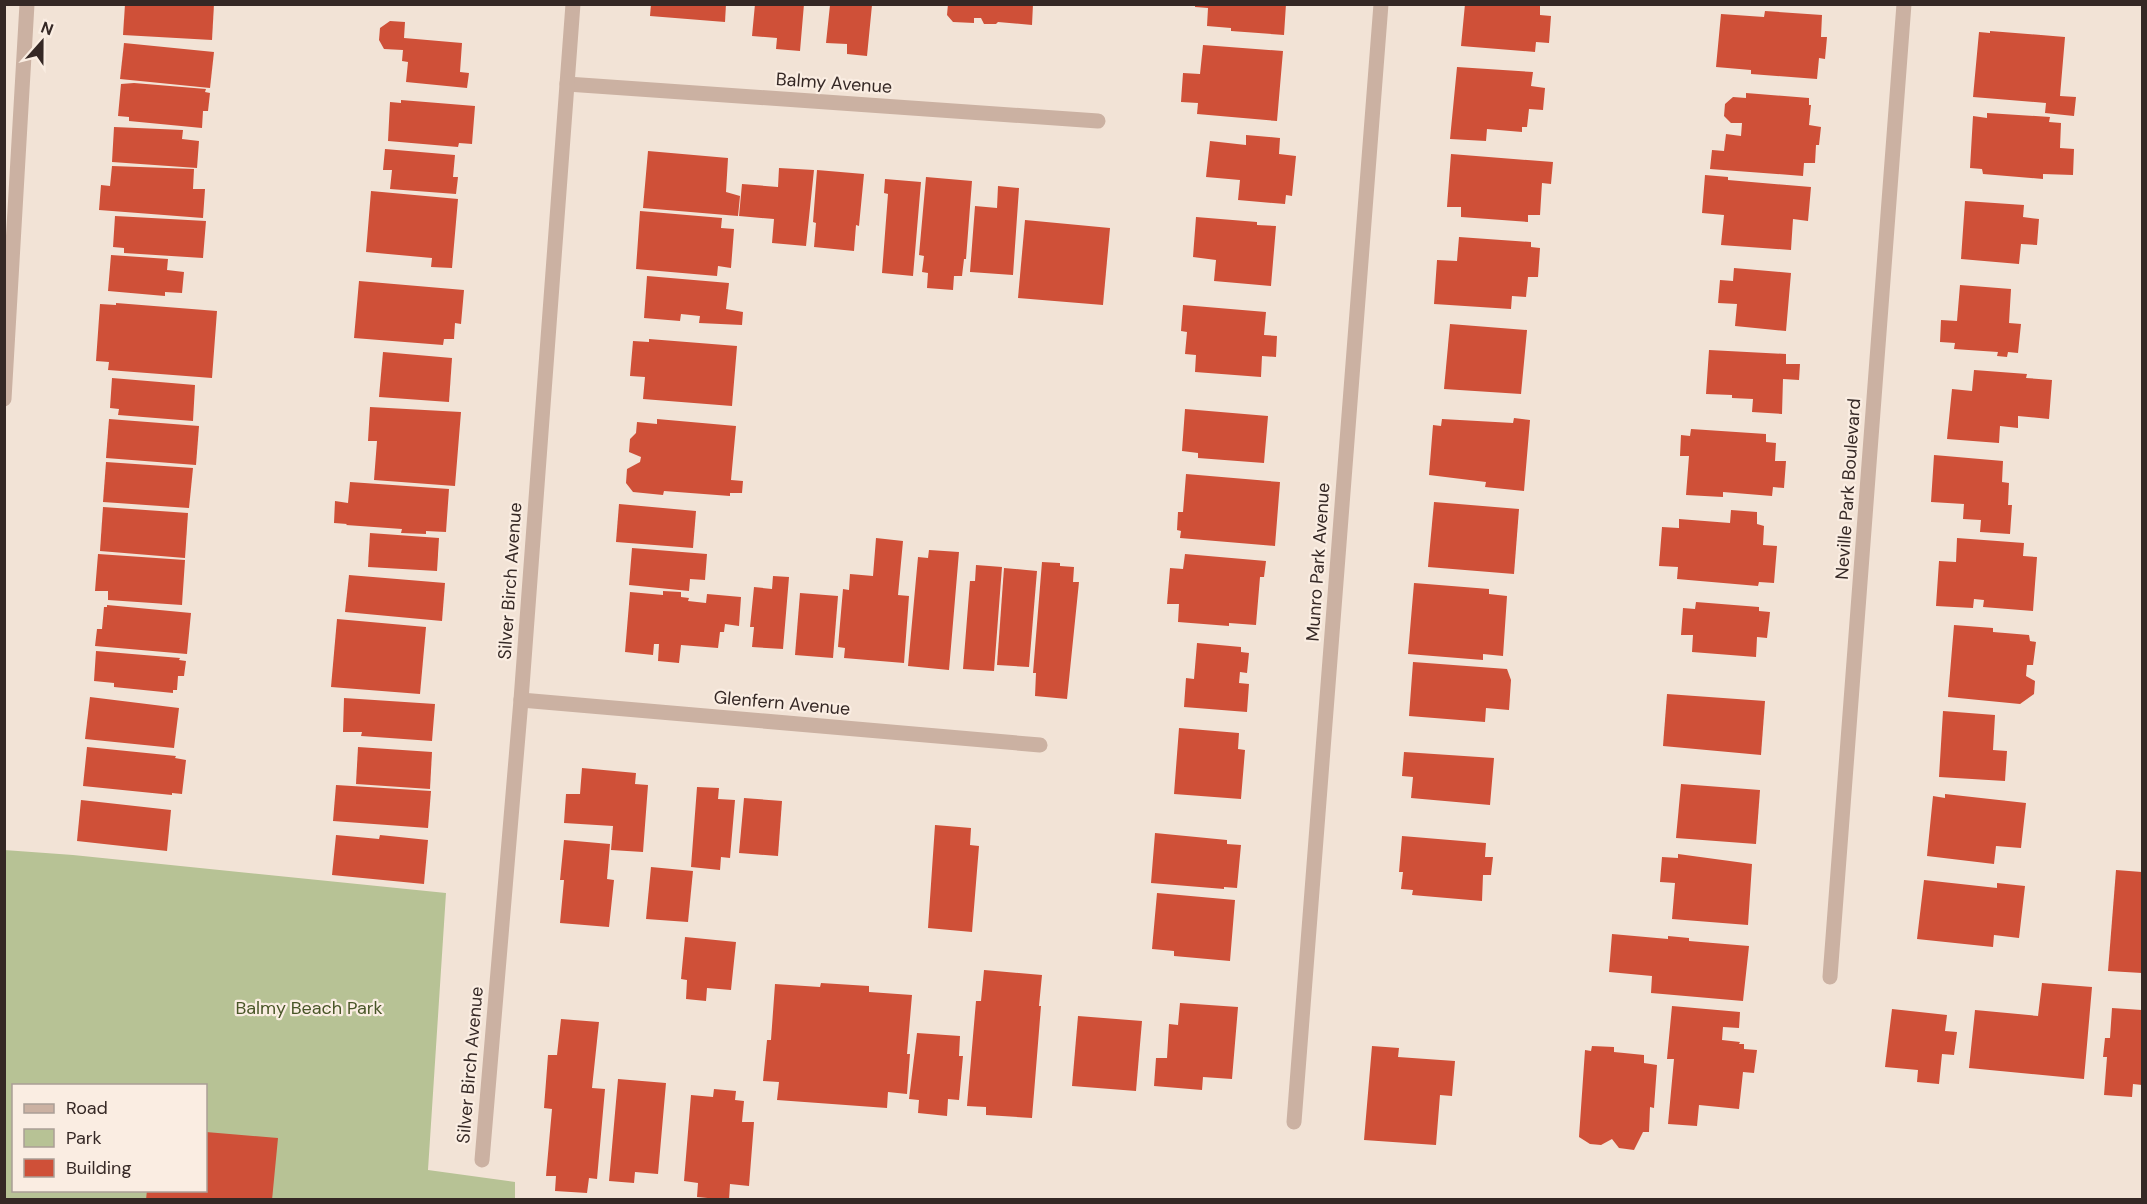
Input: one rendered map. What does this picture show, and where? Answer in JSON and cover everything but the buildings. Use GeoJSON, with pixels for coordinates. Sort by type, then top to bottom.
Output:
{"type":"FeatureCollection","features":[{"type":"Feature","properties":{"kind":"street"},"geometry":{"type":"LineString","coordinates":[[4,399],[27,4]]}},
{"type":"Feature","properties":{"kind":"street","name":"Silver Birch Avenue"},"geometry":{"type":"LineString","coordinates":[[482,1160],[521,700],[573,4]]}},
{"type":"Feature","properties":{"kind":"street","name":"Munro Park Avenue"},"geometry":{"type":"LineString","coordinates":[[1294,1122],[1381,4]]}},
{"type":"Feature","properties":{"kind":"street","name":"Neville Park Boulevard"},"geometry":{"type":"LineString","coordinates":[[1830,977],[1904,4]]}},
{"type":"Feature","properties":{"kind":"street","name":"Balmy Avenue"},"geometry":{"type":"LineString","coordinates":[[567,84],[1098,121]]}},
{"type":"Feature","properties":{"kind":"street","name":"Glenfern Avenue"},"geometry":{"type":"LineString","coordinates":[[521,700],[1040,745]]}},
{"type":"Feature","properties":{"kind":"green space","name":"Balmy Beach Park"},"geometry":{"type":"Polygon","coordinates":[[[4,850],[446,893],[428,1170],[515,1182],[515,1199],[5,1199],[4,850]]]}}]}
